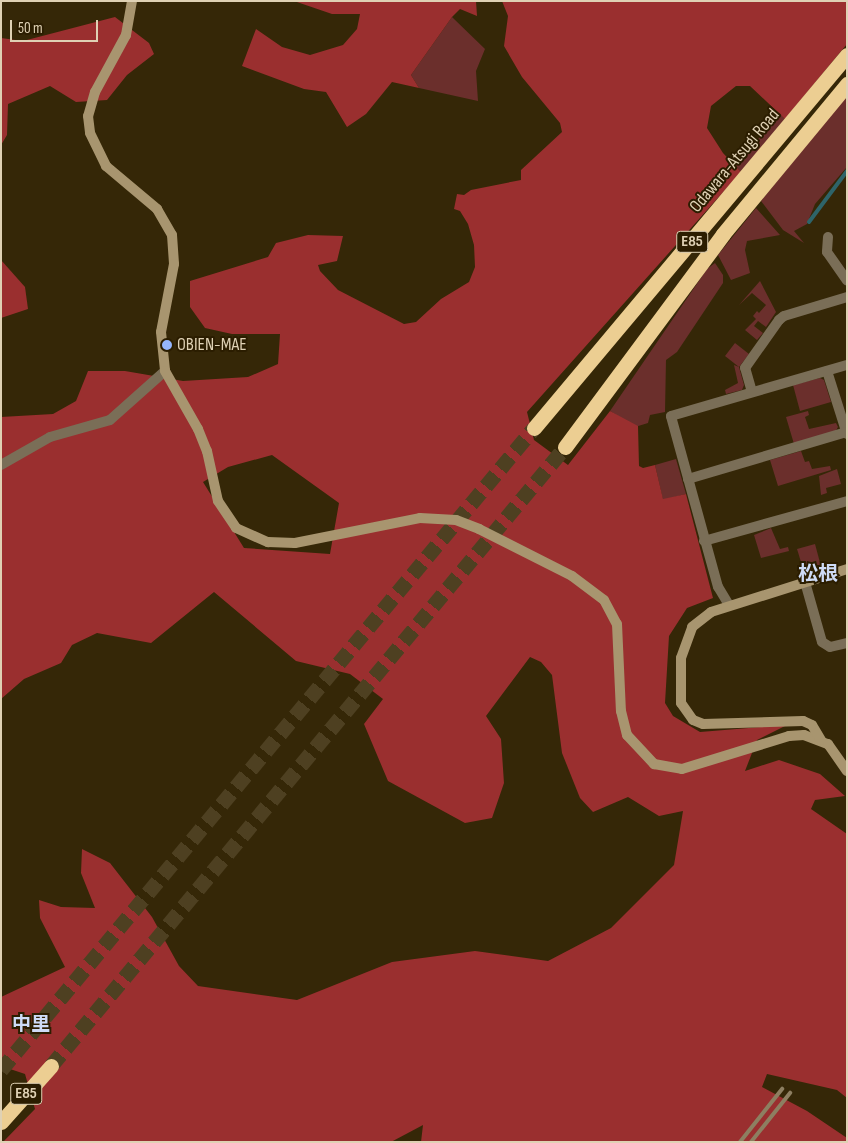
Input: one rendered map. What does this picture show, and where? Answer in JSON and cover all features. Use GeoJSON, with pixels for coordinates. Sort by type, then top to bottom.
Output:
{"type":"FeatureCollection","features":[{"type":"Feature","properties":{"kind":"highway","name":"Odawara-Atsugi Road"},"geometry":{"type":"LineString","coordinates":[[534,428],[847,55]]}},
{"type":"Feature","properties":{"kind":"highway","name":"Odawara-Atsugi Road"},"geometry":{"type":"LineString","coordinates":[[564,447],[723,234],[847,84]]}},
{"type":"Feature","properties":{"kind":"highway","name":"E85"},"geometry":{"type":"LineString","coordinates":[[1,1122],[51,1066]]}},
{"type":"Feature","properties":{"kind":"street"},"geometry":{"type":"LineString","coordinates":[[132,1],[126,35],[94,92],[88,116],[90,132],[106,166],[158,210],[172,234],[174,264],[161,332],[165,371],[198,429],[207,451],[218,501],[236,528],[246,535],[268,542],[295,543],[420,518],[436,517],[471,526],[572,576],[604,600],[617,624],[621,711],[627,735],[654,764],[682,770],[790,736],[821,740],[828,744],[847,771]]}},
{"type":"Feature","properties":{"kind":"street"},"geometry":{"type":"LineString","coordinates":[[828,237],[827,252],[847,281]]}},
{"type":"Feature","properties":{"kind":"street"},"geometry":{"type":"LineString","coordinates":[[752,392],[745,368],[779,320],[784,316],[847,297]]}},
{"type":"Feature","properties":{"kind":"street"},"geometry":{"type":"LineString","coordinates":[[729,606],[718,587],[671,416],[847,365]]}},
{"type":"Feature","properties":{"kind":"street"},"geometry":{"type":"LineString","coordinates":[[1,465],[50,437],[110,420],[165,371]]}},
{"type":"Feature","properties":{"kind":"street"},"geometry":{"type":"LineString","coordinates":[[688,479],[847,433],[827,371]]}},
{"type":"Feature","properties":{"kind":"street"},"geometry":{"type":"LineString","coordinates":[[704,541],[847,501]]}},
{"type":"Feature","properties":{"kind":"street"},"geometry":{"type":"LineString","coordinates":[[821,740],[812,725],[802,721],[703,724],[685,713],[679,687],[687,634],[702,618],[729,606],[847,570]]}},
{"type":"Feature","properties":{"kind":"street"},"geometry":{"type":"LineString","coordinates":[[805,582],[822,642],[830,647],[847,643]]}},
{"type":"Feature","properties":{"kind":"shaded area"},"geometry":{"type":"Polygon","coordinates":[[[294,1],[476,1],[477,16],[460,9],[452,17],[411,75],[419,88],[392,82],[366,114],[347,127],[326,92],[304,89],[242,66],[256,29],[282,47],[310,55],[343,45],[357,29],[360,14],[332,14],[294,1]]]}},
{"type":"Feature","properties":{"kind":"shaded area"},"geometry":{"type":"Polygon","coordinates":[[[502,1],[847,1],[847,44],[785,119],[750,86],[736,86],[711,106],[707,128],[723,153],[741,172],[527,412],[534,440],[568,465],[610,411],[638,426],[639,466],[643,468],[655,465],[663,499],[686,494],[713,598],[687,608],[669,636],[665,703],[673,716],[700,732],[787,725],[757,740],[745,771],[779,760],[820,774],[845,796],[815,800],[811,809],[847,834],[847,1098],[837,1090],[767,1074],[762,1087],[807,1111],[847,1138],[847,1142],[421,1142],[423,1125],[391,1142],[3,1142],[35,1109],[25,1074],[1,1066],[1,997],[65,967],[40,918],[39,900],[61,907],[95,908],[81,873],[82,849],[110,863],[152,917],[179,966],[198,986],[297,1000],[392,962],[475,951],[548,961],[611,928],[674,865],[683,811],[659,816],[628,797],[593,812],[580,798],[562,753],[552,675],[541,662],[530,657],[486,716],[501,739],[504,783],[492,818],[465,823],[388,781],[364,724],[383,699],[350,674],[296,661],[214,592],[151,643],[97,633],[72,645],[61,663],[24,679],[1,699],[1,417],[53,414],[76,401],[88,371],[125,371],[183,381],[248,377],[278,364],[280,334],[232,334],[205,328],[190,307],[190,281],[268,257],[276,243],[308,235],[343,236],[337,261],[318,265],[320,271],[338,290],[404,324],[416,322],[441,299],[469,282],[475,267],[474,245],[468,224],[460,211],[454,209],[457,194],[464,195],[471,190],[521,180],[521,170],[562,132],[560,123],[522,77],[504,46],[508,16],[502,1]],[[272,455],[228,467],[203,482],[244,548],[330,554],[339,503],[272,455]]]}},
{"type":"Feature","properties":{"kind":"shaded area"},"geometry":{"type":"Polygon","coordinates":[[[115,17],[149,43],[154,54],[127,75],[107,100],[76,102],[50,86],[8,104],[7,135],[1,145],[1,38],[23,41],[115,17]]]}},
{"type":"Feature","properties":{"kind":"shaded area"},"geometry":{"type":"Polygon","coordinates":[[[452,17],[485,49],[476,71],[478,101],[419,88],[411,75],[452,17]]]}},
{"type":"Feature","properties":{"kind":"shaded area"},"geometry":{"type":"Polygon","coordinates":[[[847,95],[847,167],[815,204],[807,224],[794,231],[804,243],[783,230],[761,201],[847,95]]]}},
{"type":"Feature","properties":{"kind":"shaded area"},"geometry":{"type":"Polygon","coordinates":[[[780,113],[785,119],[741,172],[735,166],[780,113]]]}},
{"type":"Feature","properties":{"kind":"shaded area"},"geometry":{"type":"Polygon","coordinates":[[[756,208],[780,235],[747,241],[745,250],[750,273],[731,280],[718,255],[756,208]]]}},
{"type":"Feature","properties":{"kind":"shaded area"},"geometry":{"type":"Polygon","coordinates":[[[1,260],[25,287],[28,309],[1,318],[1,260]]]}},
{"type":"Feature","properties":{"kind":"shaded area"},"geometry":{"type":"Polygon","coordinates":[[[715,263],[723,275],[723,283],[677,352],[666,360],[665,412],[650,415],[648,423],[635,427],[610,411],[707,269],[715,263]]]}},
{"type":"Feature","properties":{"kind":"shaded area"},"geometry":{"type":"Polygon","coordinates":[[[760,281],[776,312],[766,327],[758,321],[754,326],[763,333],[757,340],[745,330],[756,319],[753,316],[757,311],[759,313],[766,305],[752,293],[739,305],[760,281]]]}},
{"type":"Feature","properties":{"kind":"shaded area"},"geometry":{"type":"Polygon","coordinates":[[[735,343],[749,354],[739,367],[725,356],[735,343]]]}},
{"type":"Feature","properties":{"kind":"shaded area"},"geometry":{"type":"Polygon","coordinates":[[[734,365],[739,367],[744,385],[742,390],[726,394],[725,390],[738,383],[734,365]]]}},
{"type":"Feature","properties":{"kind":"shaded area"},"geometry":{"type":"Polygon","coordinates":[[[820,378],[824,380],[831,402],[800,411],[793,385],[820,378]]]}},
{"type":"Feature","properties":{"kind":"shaded area"},"geometry":{"type":"Polygon","coordinates":[[[808,411],[809,415],[805,417],[809,429],[836,423],[838,427],[835,432],[794,444],[786,417],[808,411]]]}},
{"type":"Feature","properties":{"kind":"shaded area"},"geometry":{"type":"Polygon","coordinates":[[[801,451],[805,462],[809,461],[812,469],[830,466],[831,470],[778,486],[770,460],[801,451]]]}},
{"type":"Feature","properties":{"kind":"shaded area"},"geometry":{"type":"Polygon","coordinates":[[[676,459],[686,494],[663,500],[655,465],[676,459]]]}},
{"type":"Feature","properties":{"kind":"shaded area"},"geometry":{"type":"Polygon","coordinates":[[[837,469],[841,484],[826,488],[827,493],[821,495],[819,476],[837,469]]]}},
{"type":"Feature","properties":{"kind":"shaded area"},"geometry":{"type":"Polygon","coordinates":[[[771,528],[780,549],[788,547],[789,551],[761,558],[754,535],[771,528]]]}},
{"type":"Feature","properties":{"kind":"shaded area"},"geometry":{"type":"Polygon","coordinates":[[[815,544],[822,570],[805,575],[797,549],[815,544]]]}},
{"type":"Feature","properties":{"kind":"waterway"},"geometry":{"type":"LineString","coordinates":[[809,222],[847,171]]}},
{"type":"Feature","properties":{"kind":"tunnel"},"geometry":{"type":"LineString","coordinates":[[1,1070],[534,428]]}},
{"type":"Feature","properties":{"kind":"tunnel"},"geometry":{"type":"LineString","coordinates":[[51,1066],[565,447]]}},
{"type":"Feature","properties":{"kind":"railway"},"geometry":{"type":"LineString","coordinates":[[740,1142],[782,1089]]}},
{"type":"Feature","properties":{"kind":"railway"},"geometry":{"type":"LineString","coordinates":[[751,1142],[790,1093]]}},
{"type":"Feature","properties":{"kind":"place","name":"OBIEN-MAE"},"geometry":{"type":"Point","coordinates":[167,345]}},
{"type":"Feature","properties":{"kind":"district","name":"松根"},"geometry":{"type":"Point","coordinates":[818,574]}},
{"type":"Feature","properties":{"kind":"district","name":"中里"},"geometry":{"type":"Point","coordinates":[31,1025]}}]}
